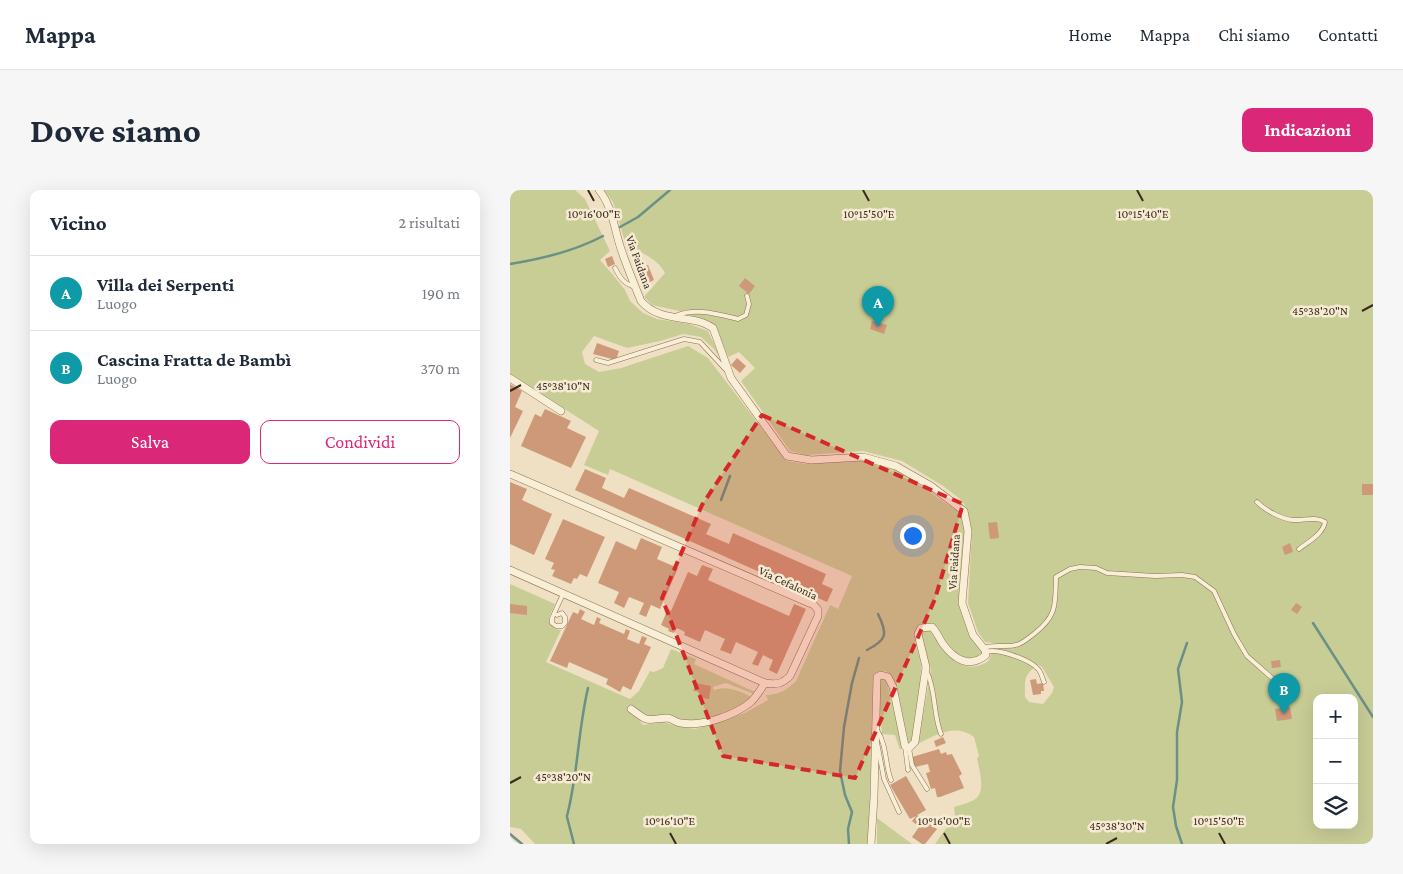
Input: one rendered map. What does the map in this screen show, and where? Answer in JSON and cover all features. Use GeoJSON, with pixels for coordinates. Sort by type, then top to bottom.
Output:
{"type":"FeatureCollection","features":[{"type":"Feature","properties":{"kind":"street","name":"Via Faidana"},"geometry":{"type":"LineString","coordinates":[[599,190],[604,196],[611,213],[620,248],[640,299],[647,308],[656,313],[699,322],[713,328],[731,378],[787,456],[811,460],[863,457],[896,466],[932,486],[964,511],[968,531],[962,603],[973,634],[985,650]]}},
{"type":"Feature","properties":{"kind":"street"},"geometry":{"type":"LineString","coordinates":[[510,378],[561,411]]}},
{"type":"Feature","properties":{"kind":"street","name":"Via Cefalonia"},"geometry":{"type":"LineString","coordinates":[[510,474],[814,605],[818,610],[818,616],[790,676],[783,683],[765,683]]}},
{"type":"Feature","properties":{"kind":"street"},"geometry":{"type":"LineString","coordinates":[[510,570],[765,683],[752,701],[731,715],[696,724],[680,723],[669,718],[653,721],[644,719],[631,710]]}},
{"type":"Feature","properties":{"kind":"street"},"geometry":{"type":"LineString","coordinates":[[871,844],[874,797],[876,679],[878,676],[884,675],[888,677],[893,687],[907,747],[914,742],[925,670],[918,634],[921,628],[932,627],[944,645],[960,660],[972,662],[986,656],[985,650]]}},
{"type":"Feature","properties":{"kind":"lane"},"geometry":{"type":"LineString","coordinates":[[615,268],[621,279],[629,286],[636,287]]}},
{"type":"Feature","properties":{"kind":"lane"},"geometry":{"type":"LineString","coordinates":[[640,299],[644,290]]}},
{"type":"Feature","properties":{"kind":"lane"},"geometry":{"type":"LineString","coordinates":[[673,317],[686,312],[700,312],[718,314],[738,320],[746,315],[749,304],[747,296]]}},
{"type":"Feature","properties":{"kind":"lane"},"geometry":{"type":"LineString","coordinates":[[596,360],[608,363],[684,339],[700,342],[729,374]]}},
{"type":"Feature","properties":{"kind":"lane"},"geometry":{"type":"LineString","coordinates":[[1256,502],[1263,509],[1291,520],[1320,519],[1325,522],[1324,527],[1314,538],[1299,549]]}},
{"type":"Feature","properties":{"kind":"lane"},"geometry":{"type":"LineString","coordinates":[[985,650],[991,645],[1018,645],[1041,628],[1052,616],[1056,577],[1070,568],[1096,568],[1107,574],[1182,575],[1194,577],[1214,591],[1234,634],[1247,656],[1280,685],[1288,697]]}},
{"type":"Feature","properties":{"kind":"lane"},"geometry":{"type":"LineString","coordinates":[[557,615],[562,613],[565,617],[565,623],[562,626],[556,626],[552,622],[552,618],[563,594]]}},
{"type":"Feature","properties":{"kind":"lane"},"geometry":{"type":"LineString","coordinates":[[985,650],[998,650],[1025,660],[1038,668],[1044,682]]}},
{"type":"Feature","properties":{"kind":"lane"},"geometry":{"type":"LineString","coordinates":[[925,670],[928,674],[935,704],[936,722],[942,734]]}},
{"type":"Feature","properties":{"kind":"lane"},"geometry":{"type":"LineString","coordinates":[[875,726],[880,734],[891,780]]}},
{"type":"Feature","properties":{"kind":"lane"},"geometry":{"type":"LineString","coordinates":[[874,738],[879,746],[884,779],[899,812]]}},
{"type":"Feature","properties":{"kind":"lane"},"geometry":{"type":"LineString","coordinates":[[907,747],[908,770]]}},
{"type":"Feature","properties":{"kind":"lane"},"geometry":{"type":"LineString","coordinates":[[907,747],[912,765],[928,788]]}},
{"type":"Feature","properties":{"kind":"highlighted area"},"geometry":{"type":"Polygon","coordinates":[[[762,415],[963,504],[935,599],[855,778],[723,756],[662,598],[702,505],[762,415]]]}},
{"type":"Feature","properties":{"kind":"green space"},"geometry":{"type":"Polygon","coordinates":[[[510,190],[575,190],[585,199],[610,251],[600,260],[625,290],[630,301],[643,313],[657,319],[689,324],[708,331],[721,359],[714,349],[701,337],[683,334],[627,348],[594,336],[582,352],[585,364],[599,372],[621,368],[688,346],[708,358],[787,461],[806,464],[860,460],[895,468],[960,513],[965,530],[960,604],[983,654],[972,660],[966,660],[955,653],[935,625],[926,624],[919,627],[915,637],[921,663],[921,676],[912,741],[908,744],[894,681],[890,674],[884,671],[877,673],[873,677],[868,844],[535,844],[521,829],[510,827],[510,584],[555,604],[549,617],[549,622],[555,629],[561,630],[546,662],[630,699],[639,691],[650,671],[654,672],[663,668],[671,649],[696,659],[694,664],[755,692],[754,694],[726,683],[713,687],[714,690],[733,689],[752,697],[728,712],[700,721],[653,719],[627,705],[629,712],[636,716],[643,725],[664,722],[695,729],[745,713],[768,700],[766,695],[782,691],[796,681],[830,605],[838,609],[852,576],[610,469],[608,475],[584,465],[599,431],[510,374],[510,190]]]}},
{"type":"Feature","properties":{"kind":"green space"},"geometry":{"type":"Polygon","coordinates":[[[604,190],[1373,190],[1373,844],[935,844],[955,816],[954,807],[972,801],[978,796],[981,780],[977,758],[979,756],[974,737],[967,733],[960,731],[946,732],[918,744],[931,670],[922,643],[921,632],[929,629],[945,651],[958,663],[966,666],[974,667],[987,662],[991,652],[997,652],[1000,644],[985,642],[978,632],[968,603],[972,531],[967,508],[959,498],[943,486],[902,461],[863,451],[806,455],[790,451],[741,381],[755,368],[739,352],[728,357],[716,327],[684,312],[652,305],[644,297],[665,273],[656,262],[636,249],[628,252],[613,202],[604,190]],[[1038,665],[1027,675],[1025,697],[1029,702],[1043,704],[1052,693],[1054,687],[1042,667],[1038,665]]]}},
{"type":"Feature","properties":{"kind":"green space"},"geometry":{"type":"Polygon","coordinates":[[[882,678],[886,680],[903,746],[900,750],[895,735],[882,734],[878,682],[882,678]]]}},
{"type":"Feature","properties":{"kind":"green space"},"geometry":{"type":"Polygon","coordinates":[[[877,818],[912,844],[877,844],[877,818]]]}},
{"type":"Feature","properties":{"kind":"building"},"geometry":{"type":"Polygon","coordinates":[[[612,256],[615,264],[608,267],[605,259],[612,256]]]}},
{"type":"Feature","properties":{"kind":"building"},"geometry":{"type":"Polygon","coordinates":[[[648,265],[654,280],[648,283],[646,278],[642,280],[639,274],[643,272],[641,268],[648,265]]]}},
{"type":"Feature","properties":{"kind":"building"},"geometry":{"type":"Polygon","coordinates":[[[745,278],[755,286],[749,294],[739,286],[745,278]]]}},
{"type":"Feature","properties":{"kind":"building"},"geometry":{"type":"Polygon","coordinates":[[[872,321],[887,325],[884,334],[870,329],[872,321]]]}},
{"type":"Feature","properties":{"kind":"building"},"geometry":{"type":"Polygon","coordinates":[[[597,343],[619,351],[616,360],[593,354],[597,343]]]}},
{"type":"Feature","properties":{"kind":"building"},"geometry":{"type":"Polygon","coordinates":[[[737,358],[746,366],[740,373],[731,365],[737,358]]]}},
{"type":"Feature","properties":{"kind":"building"},"geometry":{"type":"Polygon","coordinates":[[[510,384],[522,391],[515,407],[523,411],[510,438],[510,384]]]}},
{"type":"Feature","properties":{"kind":"building"},"geometry":{"type":"Polygon","coordinates":[[[545,409],[571,421],[567,428],[586,437],[571,468],[521,446],[535,414],[541,417],[545,409]]]}},
{"type":"Feature","properties":{"kind":"building"},"geometry":{"type":"Polygon","coordinates":[[[585,469],[606,478],[602,488],[624,498],[629,488],[711,524],[706,534],[729,544],[733,533],[826,574],[822,584],[833,589],[827,602],[575,490],[585,469]]]}},
{"type":"Feature","properties":{"kind":"building"},"geometry":{"type":"Polygon","coordinates":[[[510,482],[527,489],[522,500],[552,514],[534,555],[510,544],[510,482]]]}},
{"type":"Feature","properties":{"kind":"building"},"geometry":{"type":"Polygon","coordinates":[[[1362,484],[1373,484],[1373,495],[1362,495],[1362,484]]]}},
{"type":"Feature","properties":{"kind":"building"},"geometry":{"type":"Polygon","coordinates":[[[563,519],[605,537],[587,577],[580,574],[577,579],[574,578],[571,584],[552,576],[555,570],[551,569],[554,563],[545,559],[563,519]]]}},
{"type":"Feature","properties":{"kind":"building"},"geometry":{"type":"Polygon","coordinates":[[[997,522],[999,538],[990,539],[988,523],[997,522]]]}},
{"type":"Feature","properties":{"kind":"building"},"geometry":{"type":"Polygon","coordinates":[[[641,538],[662,547],[657,559],[678,568],[660,609],[651,605],[646,617],[639,614],[644,603],[629,597],[624,608],[614,603],[619,592],[598,583],[616,541],[636,550],[641,538]]]}},
{"type":"Feature","properties":{"kind":"building"},"geometry":{"type":"Polygon","coordinates":[[[1290,543],[1293,552],[1285,555],[1282,547],[1290,543]]]}},
{"type":"Feature","properties":{"kind":"building"},"geometry":{"type":"Polygon","coordinates":[[[702,565],[713,569],[708,580],[789,616],[794,604],[806,609],[777,674],[769,670],[773,660],[763,655],[758,666],[752,664],[758,652],[736,642],[731,654],[720,650],[725,639],[705,630],[700,642],[684,635],[685,632],[677,628],[674,633],[661,625],[668,609],[671,611],[688,572],[697,576],[702,565]]]}},
{"type":"Feature","properties":{"kind":"building"},"geometry":{"type":"Polygon","coordinates":[[[1296,603],[1302,607],[1297,614],[1291,610],[1296,603]]]}},
{"type":"Feature","properties":{"kind":"building"},"geometry":{"type":"Polygon","coordinates":[[[510,604],[527,606],[527,615],[510,613],[510,604]]]}},
{"type":"Feature","properties":{"kind":"building"},"geometry":{"type":"Polygon","coordinates":[[[580,609],[585,612],[581,619],[594,625],[597,617],[601,619],[599,623],[624,634],[626,629],[630,631],[627,639],[639,644],[642,636],[647,638],[644,644],[651,647],[631,690],[623,686],[620,692],[606,684],[608,679],[569,662],[567,668],[550,661],[573,612],[578,614],[580,609]]]}},
{"type":"Feature","properties":{"kind":"building"},"geometry":{"type":"Polygon","coordinates":[[[1280,660],[1281,667],[1272,668],[1271,661],[1280,660]]]}},
{"type":"Feature","properties":{"kind":"building"},"geometry":{"type":"Polygon","coordinates":[[[1036,679],[1037,684],[1043,683],[1044,691],[1041,691],[1041,694],[1033,695],[1030,680],[1036,679]]]}},
{"type":"Feature","properties":{"kind":"building"},"geometry":{"type":"Polygon","coordinates":[[[695,683],[711,686],[709,699],[698,697],[699,692],[693,691],[695,683]]]}},
{"type":"Feature","properties":{"kind":"building"},"geometry":{"type":"Polygon","coordinates":[[[1290,707],[1292,719],[1277,721],[1275,709],[1290,707]]]}},
{"type":"Feature","properties":{"kind":"building"},"geometry":{"type":"Polygon","coordinates":[[[943,737],[946,743],[936,747],[934,741],[943,737]]]}},
{"type":"Feature","properties":{"kind":"building"},"geometry":{"type":"Polygon","coordinates":[[[939,749],[941,754],[946,752],[947,755],[952,754],[962,774],[959,776],[964,788],[937,797],[935,788],[931,789],[926,773],[930,772],[928,764],[915,767],[912,757],[939,749]]]}},
{"type":"Feature","properties":{"kind":"building"},"geometry":{"type":"Polygon","coordinates":[[[906,776],[926,810],[917,815],[937,829],[925,844],[912,837],[919,827],[912,821],[916,816],[910,819],[890,785],[906,776]]]}},
{"type":"Feature","properties":{"kind":"waterway"},"geometry":{"type":"LineString","coordinates":[[620,227],[638,217],[670,190]]}},
{"type":"Feature","properties":{"kind":"waterway"},"geometry":{"type":"LineString","coordinates":[[510,264],[558,254],[603,236]]}},
{"type":"Feature","properties":{"kind":"waterway"},"geometry":{"type":"LineString","coordinates":[[721,500],[730,476]]}},
{"type":"Feature","properties":{"kind":"waterway"},"geometry":{"type":"LineString","coordinates":[[867,650],[879,643],[884,636],[878,614]]}},
{"type":"Feature","properties":{"kind":"waterway"},"geometry":{"type":"LineString","coordinates":[[1313,623],[1373,717]]}},
{"type":"Feature","properties":{"kind":"waterway"},"geometry":{"type":"LineString","coordinates":[[1182,844],[1176,826],[1173,807],[1177,780],[1177,732],[1182,702],[1178,669],[1187,643]]}},
{"type":"Feature","properties":{"kind":"waterway"},"geometry":{"type":"LineString","coordinates":[[849,844],[848,829],[852,812],[845,795],[840,771],[844,727],[852,683],[859,658]]}},
{"type":"Feature","properties":{"kind":"waterway"},"geometry":{"type":"LineString","coordinates":[[567,816],[574,784],[588,688]]}},
{"type":"Feature","properties":{"kind":"waterway"},"geometry":{"type":"LineString","coordinates":[[567,817],[574,844]]}},
{"type":"Feature","properties":{"kind":"waterway"},"geometry":{"type":"LineString","coordinates":[[510,834],[522,844]]}},
{"type":"Feature","properties":{"kind":"place","name":"Villa dei Serpenti"},"geometry":{"type":"Point","coordinates":[878,327]}},
{"type":"Feature","properties":{"kind":"place","name":"Cascina Fratta de Bambì"},"geometry":{"type":"Point","coordinates":[1284,714]}}]}
